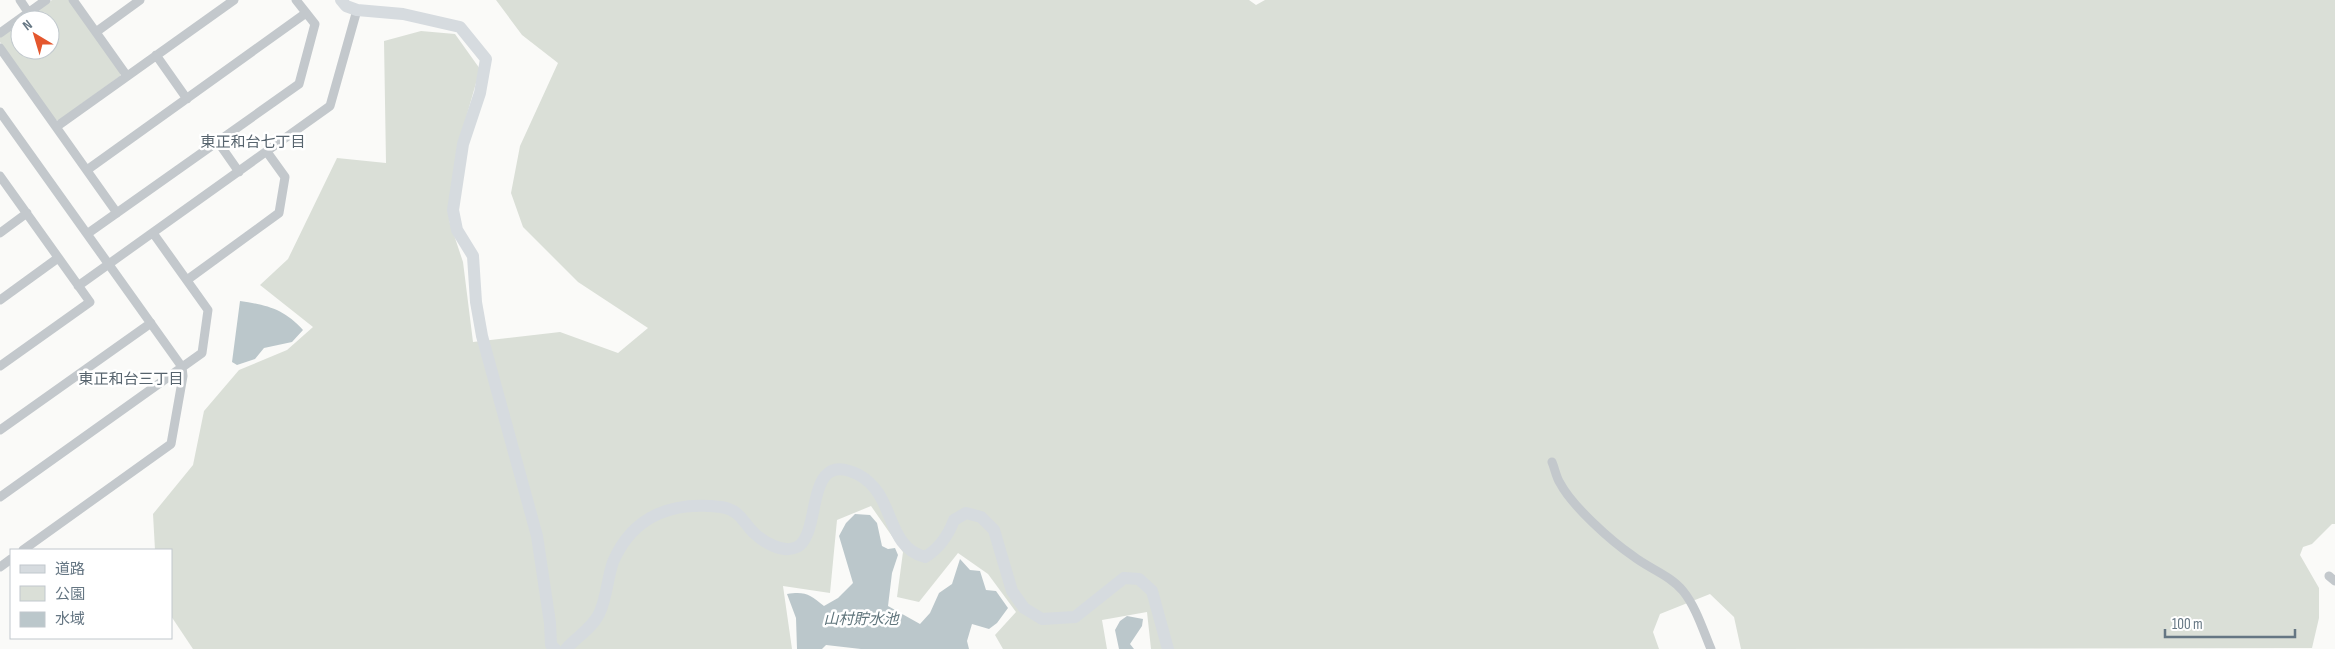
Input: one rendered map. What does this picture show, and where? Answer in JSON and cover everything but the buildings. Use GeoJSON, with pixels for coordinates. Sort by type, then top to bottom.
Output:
{"type":"FeatureCollection","features":[{"type":"Feature","properties":{"kind":"street"},"geometry":{"type":"LineString","coordinates":[[31,10],[46,0]]}},
{"type":"Feature","properties":{"kind":"street"},"geometry":{"type":"LineString","coordinates":[[73,0],[127,76]]}},
{"type":"Feature","properties":{"kind":"street"},"geometry":{"type":"LineString","coordinates":[[96,32],[140,0]]}},
{"type":"Feature","properties":{"kind":"street"},"geometry":{"type":"LineString","coordinates":[[56,127],[234,0]]}},
{"type":"Feature","properties":{"kind":"street"},"geometry":{"type":"LineString","coordinates":[[87,234],[299,84],[315,24],[296,0]]}},
{"type":"Feature","properties":{"kind":"street"},"geometry":{"type":"LineString","coordinates":[[341,0],[346,6],[357,10],[403,14],[460,27],[486,60],[480,93],[464,144],[453,210],[457,230],[473,256],[476,302],[482,336],[537,536],[550,623],[551,645],[555,649]]}},
{"type":"Feature","properties":{"kind":"street"},"geometry":{"type":"LineString","coordinates":[[78,286],[330,106],[357,10]]}},
{"type":"Feature","properties":{"kind":"street"},"geometry":{"type":"LineString","coordinates":[[87,170],[306,13]]}},
{"type":"Feature","properties":{"kind":"street"},"geometry":{"type":"LineString","coordinates":[[0,48],[117,213]]}},
{"type":"Feature","properties":{"kind":"street"},"geometry":{"type":"LineString","coordinates":[[156,55],[187,99]]}},
{"type":"Feature","properties":{"kind":"street"},"geometry":{"type":"LineString","coordinates":[[0,112],[182,367],[183,376],[171,444],[24,549]]}},
{"type":"Feature","properties":{"kind":"street"},"geometry":{"type":"LineString","coordinates":[[218,142],[239,172]]}},
{"type":"Feature","properties":{"kind":"street"},"geometry":{"type":"LineString","coordinates":[[187,280],[279,213],[285,177],[267,152]]}},
{"type":"Feature","properties":{"kind":"street"},"geometry":{"type":"LineString","coordinates":[[0,176],[90,302],[0,366]]}},
{"type":"Feature","properties":{"kind":"street"},"geometry":{"type":"LineString","coordinates":[[0,232],[27,213]]}},
{"type":"Feature","properties":{"kind":"street"},"geometry":{"type":"LineString","coordinates":[[0,497],[202,353],[208,310],[153,233]]}},
{"type":"Feature","properties":{"kind":"street"},"geometry":{"type":"LineString","coordinates":[[0,300],[58,258]]}},
{"type":"Feature","properties":{"kind":"street"},"geometry":{"type":"LineString","coordinates":[[0,430],[150,323]]}},
{"type":"Feature","properties":{"kind":"street"},"geometry":{"type":"LineString","coordinates":[[1552,462],[1559,482],[1580,509],[1632,556],[1676,584],[1683,591],[1691,602],[1711,649]]}},
{"type":"Feature","properties":{"kind":"street"},"geometry":{"type":"LineString","coordinates":[[566,649],[589,629],[600,613],[613,563],[626,537],[642,522],[658,513],[690,505],[725,508],[744,519],[753,532],[775,547],[788,549],[798,546],[806,538],[811,525],[816,494],[821,482],[830,473],[843,470],[859,475],[875,486],[886,506],[896,534],[905,547],[919,556],[925,557],[935,551],[949,534],[954,520],[966,513],[981,517],[994,530],[1012,591],[1024,608],[1042,619],[1075,617],[1124,578],[1139,578],[1152,591],[1168,649]]}},
{"type":"Feature","properties":{"kind":"green space"},"geometry":{"type":"Polygon","coordinates":[[[52,0],[69,0],[121,73],[120,76],[59,120],[55,120],[13,60],[60,60],[60,10],[38,10],[52,0]]]}},
{"type":"Feature","properties":{"kind":"green space"},"geometry":{"type":"Polygon","coordinates":[[[496,0],[1249,0],[1256,5],[1265,0],[2335,0],[2335,524],[2332,524],[2312,544],[2303,547],[2300,555],[2319,588],[2319,618],[2312,648],[1741,649],[1734,617],[1710,594],[1660,614],[1653,632],[1659,649],[1151,649],[1147,612],[1102,620],[1107,649],[1003,649],[995,635],[1016,612],[988,574],[958,553],[919,602],[897,597],[903,552],[871,506],[837,520],[830,593],[783,586],[792,649],[193,649],[172,618],[172,549],[155,549],[153,514],[193,465],[204,411],[239,370],[287,350],[313,327],[260,285],[288,259],[337,158],[386,163],[384,41],[421,31],[455,34],[480,69],[458,146],[449,220],[463,262],[473,342],[560,332],[618,353],[648,328],[578,282],[523,227],[511,193],[520,146],[558,63],[522,35],[496,0]]]}},
{"type":"Feature","properties":{"kind":"green space"},"geometry":{"type":"Polygon","coordinates":[[[10,29],[10,56],[0,42],[0,36],[10,29]]]}},
{"type":"Feature","properties":{"kind":"water"},"geometry":{"type":"Polygon","coordinates":[[[240,301],[274,309],[289,317],[303,330],[292,342],[264,348],[255,359],[237,365],[232,362],[240,301]]]}},
{"type":"Feature","properties":{"kind":"water","name":"山村貯水池"},"geometry":{"type":"Polygon","coordinates":[[[855,514],[870,515],[877,523],[882,546],[888,549],[895,548],[898,555],[892,573],[888,606],[920,624],[930,613],[939,593],[952,584],[960,559],[970,570],[980,571],[986,590],[996,591],[1008,608],[997,623],[989,629],[972,624],[967,641],[969,649],[861,649],[826,645],[822,649],[797,649],[796,618],[787,594],[799,593],[807,595],[824,606],[838,598],[853,583],[839,536],[846,523],[855,514]]]}},
{"type":"Feature","properties":{"kind":"water"},"geometry":{"type":"Polygon","coordinates":[[[1127,616],[1143,619],[1142,626],[1130,644],[1134,649],[1119,649],[1115,630],[1120,621],[1127,616]]]}},
{"type":"Feature","properties":{"kind":"district","name":"東正和台七丁目"},"geometry":{"type":"Point","coordinates":[253,142]}},
{"type":"Feature","properties":{"kind":"district","name":"東正和台三丁目"},"geometry":{"type":"Point","coordinates":[131,379]}}]}
